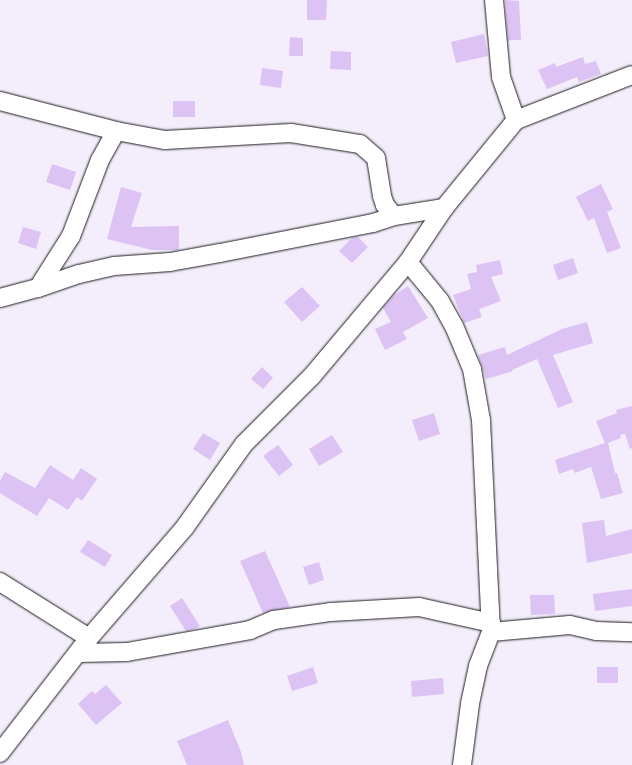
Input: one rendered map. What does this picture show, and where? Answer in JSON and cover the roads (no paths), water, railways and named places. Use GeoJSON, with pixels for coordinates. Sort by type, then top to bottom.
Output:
{"type":"FeatureCollection","features":[{"type":"Feature","properties":{"kind":"street"},"geometry":{"type":"LineString","coordinates":[[494,0],[501,77],[516,120]]}},
{"type":"Feature","properties":{"kind":"street"},"geometry":{"type":"LineString","coordinates":[[0,753],[89,638],[185,527],[244,444],[312,376],[408,262],[444,208],[516,120],[632,75]]}},
{"type":"Feature","properties":{"kind":"street"},"geometry":{"type":"LineString","coordinates":[[0,101],[116,131],[165,140],[291,133],[360,144],[376,158],[382,196],[385,205],[394,216]]}},
{"type":"Feature","properties":{"kind":"street"},"geometry":{"type":"LineString","coordinates":[[38,288],[71,236],[100,160],[116,131]]}},
{"type":"Feature","properties":{"kind":"street"},"geometry":{"type":"LineString","coordinates":[[0,298],[38,288],[79,274],[114,266],[170,262],[373,223],[394,216],[444,208]]}},
{"type":"Feature","properties":{"kind":"street"},"geometry":{"type":"LineString","coordinates":[[408,262],[440,301],[454,326],[472,369],[477,390],[480,420],[491,628],[478,666],[470,704],[462,765]]}},
{"type":"Feature","properties":{"kind":"street"},"geometry":{"type":"LineString","coordinates":[[0,582],[89,638]]}},
{"type":"Feature","properties":{"kind":"street"},"geometry":{"type":"LineString","coordinates":[[78,653],[127,652],[152,646],[250,630],[274,620],[331,612],[419,607],[491,628],[570,626],[596,631],[632,632]]}}]}
